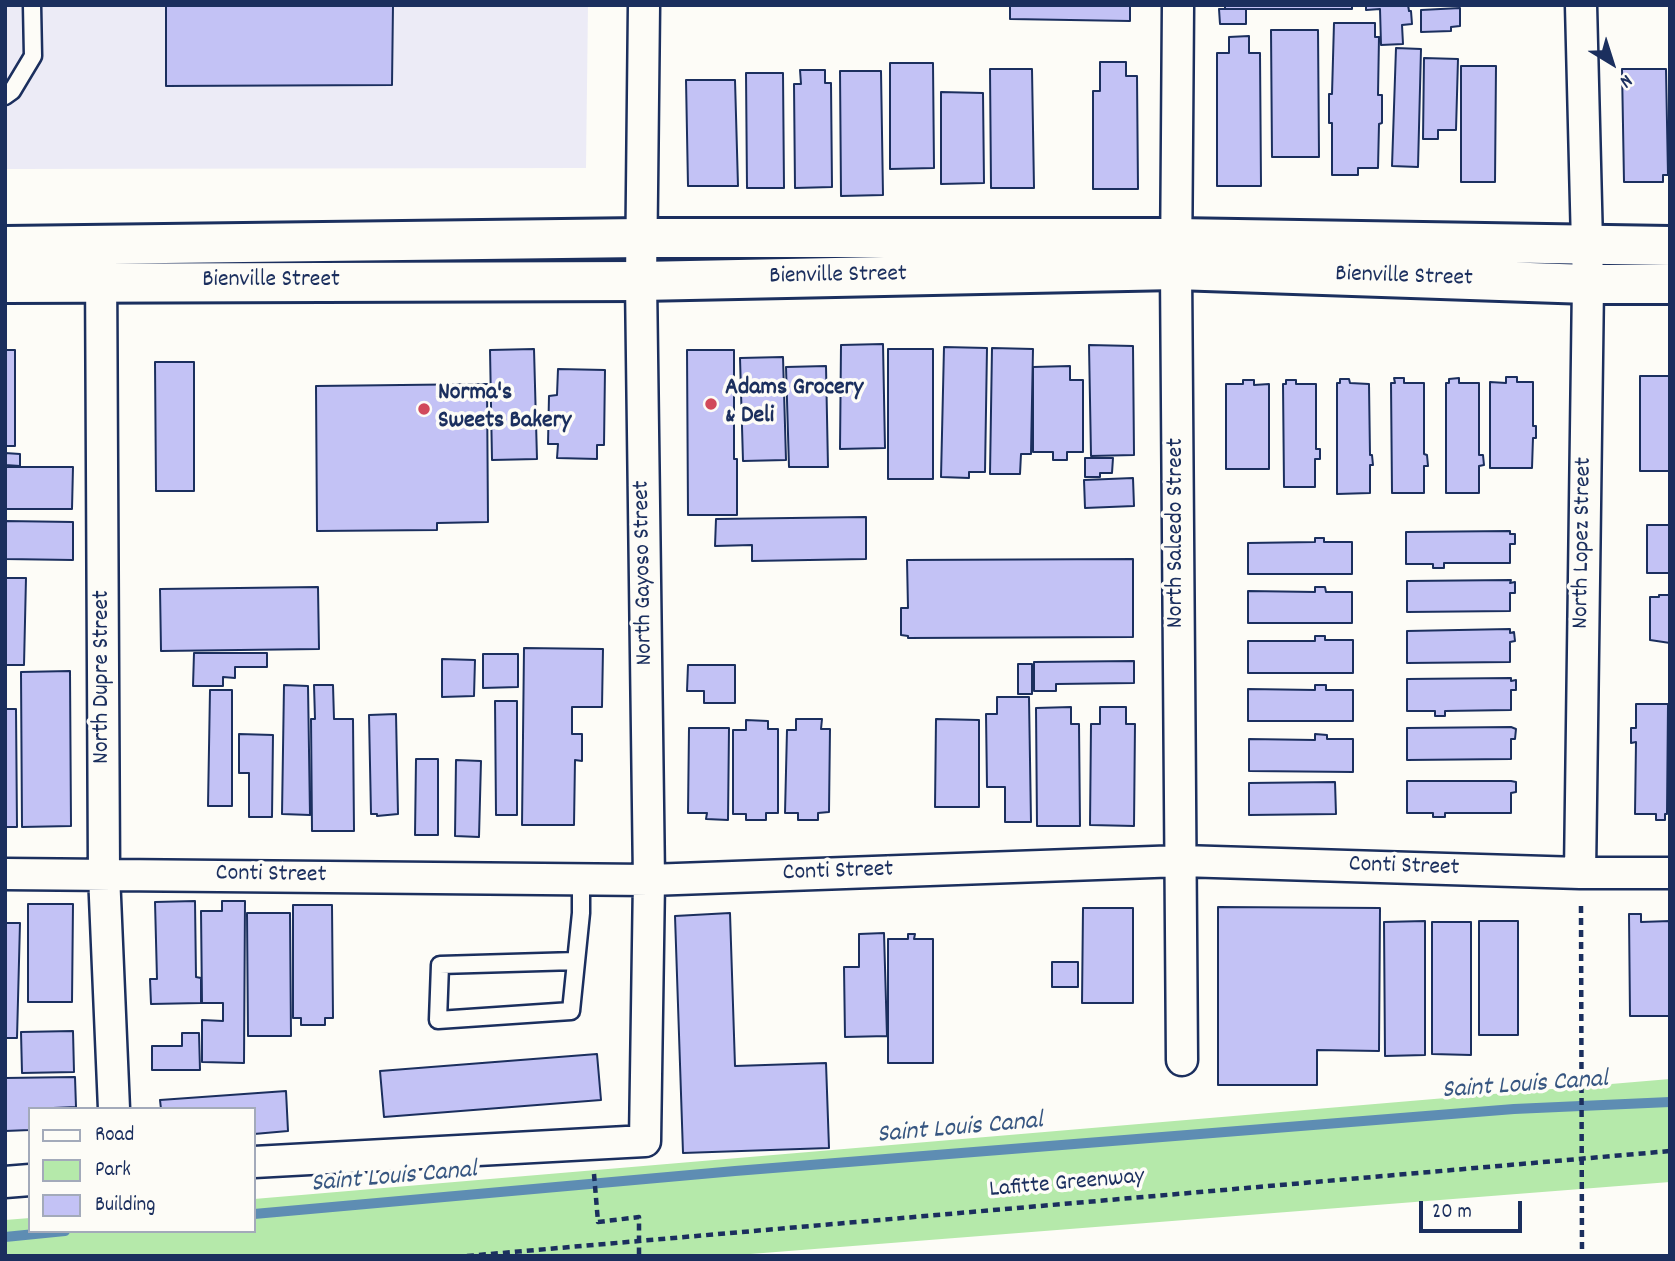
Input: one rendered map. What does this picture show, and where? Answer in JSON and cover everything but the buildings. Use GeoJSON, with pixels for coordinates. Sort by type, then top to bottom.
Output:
{"type":"FeatureCollection","features":[{"type":"Feature","properties":{"kind":"street","name":"North Gayoso Street"},"geometry":{"type":"LineString","coordinates":[[256,1162],[645,1141],[649,880],[641,281],[644,5]]}},
{"type":"Feature","properties":{"kind":"street","name":"North Salcedo Street"},"geometry":{"type":"LineString","coordinates":[[1178,5],[1176,254],[1182,1060]]}},
{"type":"Feature","properties":{"kind":"street","name":"North Lopez Street"},"geometry":{"type":"LineString","coordinates":[[1580,873],[1587,265],[1581,5]]}},
{"type":"Feature","properties":{"kind":"street","name":"Bienville Street"},"geometry":{"type":"LineString","coordinates":[[5,283],[102,264],[641,238],[1587,265],[1670,284]]}},
{"type":"Feature","properties":{"kind":"street","name":"Bienville Street"},"geometry":{"type":"LineString","coordinates":[[5,246],[102,264],[641,281],[1176,254]]}},
{"type":"Feature","properties":{"kind":"street","name":"Bienville Street"},"geometry":{"type":"LineString","coordinates":[[1587,265],[1670,246]]}},
{"type":"Feature","properties":{"kind":"street","name":"North Dupre Street"},"geometry":{"type":"LineString","coordinates":[[102,264],[104,874],[114,1107]]}},
{"type":"Feature","properties":{"kind":"street","name":"Conti Street"},"geometry":{"type":"LineString","coordinates":[[5,874],[649,880],[1181,861],[1580,873],[1670,873]]}},
{"type":"Feature","properties":{"kind":"street"},"geometry":{"type":"LineString","coordinates":[[5,1182],[28,1180]]}},
{"type":"Feature","properties":{"kind":"lane"},"geometry":{"type":"LineString","coordinates":[[5,96],[12,91],[33,56],[32,5]]}},
{"type":"Feature","properties":{"kind":"lane"},"geometry":{"type":"LineString","coordinates":[[576,961],[440,965],[438,1020],[571,1011],[581,914],[581,880]]}},
{"type":"Feature","properties":{"kind":"path"},"geometry":{"type":"LineString","coordinates":[[1580,873],[1582,1256]]}},
{"type":"Feature","properties":{"kind":"path","name":"Lafitte Greenway"},"geometry":{"type":"LineString","coordinates":[[467,1256],[1670,1152]]}},
{"type":"Feature","properties":{"kind":"path"},"geometry":{"type":"LineString","coordinates":[[593,1163],[598,1222],[639,1217],[639,1256]]}},
{"type":"Feature","properties":{"kind":"shaded area"},"geometry":{"type":"Polygon","coordinates":[[[5,5],[588,5],[586,168],[5,169],[5,5]]]}},
{"type":"Feature","properties":{"kind":"green space"},"geometry":{"type":"Polygon","coordinates":[[[1670,1079],[1670,1182],[725,1256],[5,1256],[5,1220],[28,1218],[28,1233],[256,1233],[256,1199],[1670,1079]]]}},
{"type":"Feature","properties":{"kind":"waterway","name":"Saint Louis Canal"},"geometry":{"type":"LineString","coordinates":[[256,1214],[735,1171],[1514,1109],[1670,1102]]}},
{"type":"Feature","properties":{"kind":"waterway","name":"Saint Louis Canal"},"geometry":{"type":"LineString","coordinates":[[5,1237],[45,1233]]}},
{"type":"Feature","properties":{"kind":"place","name":"Adams Grocery & Deli"},"geometry":{"type":"Point","coordinates":[711,404]}},
{"type":"Feature","properties":{"kind":"place","name":"Norma's Sweets Bakery"},"geometry":{"type":"Point","coordinates":[424,409]}}]}
